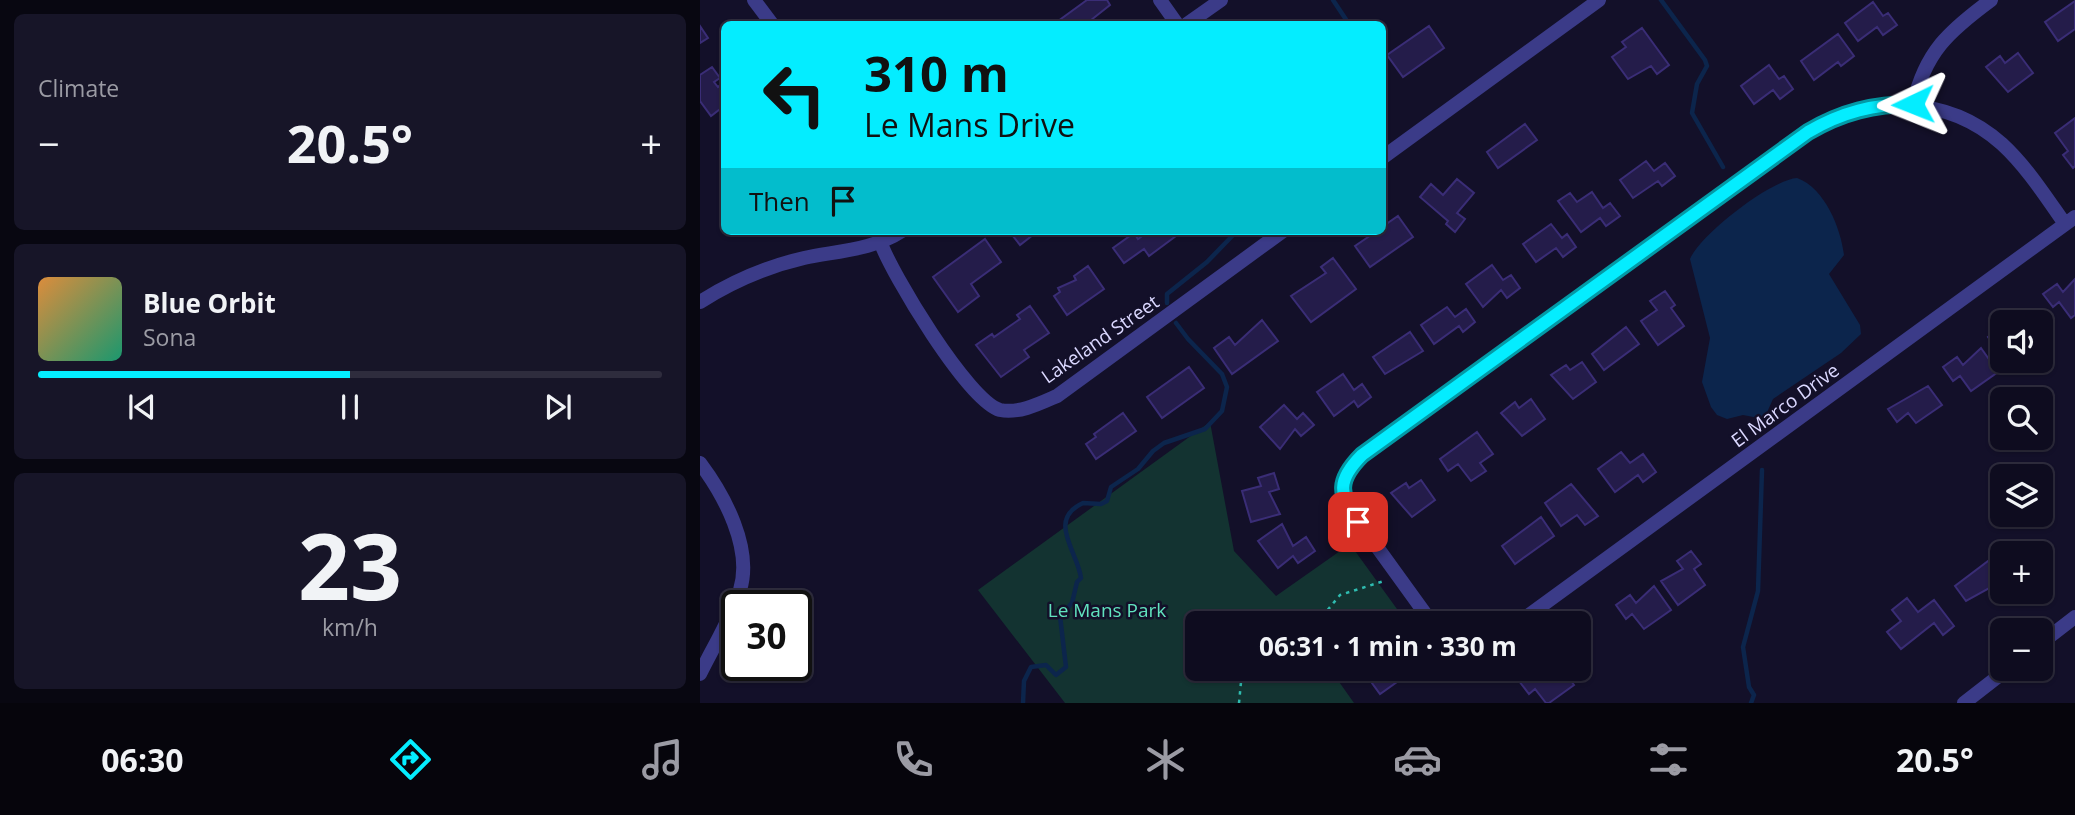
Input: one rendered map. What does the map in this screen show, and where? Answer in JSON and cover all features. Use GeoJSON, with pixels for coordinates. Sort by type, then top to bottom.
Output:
{"type":"FeatureCollection","features":[{"type":"Feature","properties":{"kind":"street"},"geometry":{"type":"LineString","coordinates":[[754,0],[770,21]]}},
{"type":"Feature","properties":{"kind":"street"},"geometry":{"type":"LineString","coordinates":[[1160,0],[1175,21]]}},
{"type":"Feature","properties":{"kind":"street"},"geometry":{"type":"LineString","coordinates":[[1191,21],[1221,0]]}},
{"type":"Feature","properties":{"kind":"street"},"geometry":{"type":"LineString","coordinates":[[1386,155],[1599,0]]}},
{"type":"Feature","properties":{"kind":"street"},"geometry":{"type":"LineString","coordinates":[[1913,104],[1919,81],[1932,53],[1948,33],[1991,0]]}},
{"type":"Feature","properties":{"kind":"street"},"geometry":{"type":"LineString","coordinates":[[1423,611],[1346,504],[1342,488],[1345,476],[1356,461],[1808,132],[1832,118],[1857,110],[1913,104],[1949,113],[1992,136],[2018,160],[2070,221]]}},
{"type":"Feature","properties":{"kind":"street","name":"El Marco Drive"},"geometry":{"type":"LineString","coordinates":[[1534,611],[2070,221]]}},
{"type":"Feature","properties":{"kind":"street"},"geometry":{"type":"LineString","coordinates":[[700,302],[737,279],[769,267],[862,248],[892,235]]}},
{"type":"Feature","properties":{"kind":"street","name":"Lakeland Street"},"geometry":{"type":"LineString","coordinates":[[880,240],[887,262],[957,368],[984,400],[1000,410],[1015,410],[1034,406],[1057,396],[1278,235]]}},
{"type":"Feature","properties":{"kind":"street"},"geometry":{"type":"LineString","coordinates":[[700,463],[733,521],[741,554],[741,589],[700,674]]}},
{"type":"Feature","properties":{"kind":"street"},"geometry":{"type":"LineString","coordinates":[[2053,634],[2075,617]]}},
{"type":"Feature","properties":{"kind":"street"},"geometry":{"type":"LineString","coordinates":[[1964,703],[1992,681]]}},
{"type":"Feature","properties":{"kind":"path"},"geometry":{"type":"LineString","coordinates":[[1327,611],[1340,595],[1396,575]]}},
{"type":"Feature","properties":{"kind":"path"},"geometry":{"type":"LineString","coordinates":[[1239,703],[1242,681]]}},
{"type":"Feature","properties":{"kind":"green space","name":"Le Mans Park"},"geometry":{"type":"Polygon","coordinates":[[[1210,422],[1234,551],[1276,596],[1350,544],[1397,609],[1185,611],[1185,681],[1338,681],[1354,703],[1065,703],[978,590],[1210,422]]]}},
{"type":"Feature","properties":{"kind":"water"},"geometry":{"type":"Polygon","coordinates":[[[1797,178],[1816,191],[1835,222],[1844,255],[1829,274],[1860,325],[1861,334],[1841,353],[1773,399],[1764,419],[1743,415],[1727,419],[1717,415],[1711,407],[1702,382],[1710,338],[1690,259],[1707,236],[1737,210],[1770,188],[1797,178]]]}},
{"type":"Feature","properties":{"kind":"building"},"geometry":{"type":"Polygon","coordinates":[[[1087,0],[1107,0],[1110,5],[1090,21],[1058,21],[1087,0]]]}},
{"type":"Feature","properties":{"kind":"building"},"geometry":{"type":"Polygon","coordinates":[[[2075,1],[2075,29],[2058,41],[2045,22],[2075,1]]]}},
{"type":"Feature","properties":{"kind":"building"},"geometry":{"type":"Polygon","coordinates":[[[1873,2],[1883,16],[1888,13],[1897,25],[1883,35],[1877,27],[1858,41],[1845,23],[1873,2]]]}},
{"type":"Feature","properties":{"kind":"building"},"geometry":{"type":"Polygon","coordinates":[[[700,26],[708,38],[700,43],[700,26]]]}},
{"type":"Feature","properties":{"kind":"building"},"geometry":{"type":"Polygon","coordinates":[[[1429,26],[1444,48],[1403,77],[1387,55],[1429,26]]]}},
{"type":"Feature","properties":{"kind":"building"},"geometry":{"type":"Polygon","coordinates":[[[1642,28],[1669,65],[1657,74],[1651,66],[1628,79],[1612,57],[1626,47],[1622,42],[1642,28]]]}},
{"type":"Feature","properties":{"kind":"building"},"geometry":{"type":"Polygon","coordinates":[[[1838,34],[1854,56],[1841,66],[1838,62],[1814,80],[1801,61],[1838,34]]]}},
{"type":"Feature","properties":{"kind":"building"},"geometry":{"type":"Polygon","coordinates":[[[2018,53],[2033,73],[2008,92],[1986,67],[2000,56],[2005,63],[2018,53]]]}},
{"type":"Feature","properties":{"kind":"building"},"geometry":{"type":"Polygon","coordinates":[[[1769,65],[1779,79],[1784,76],[1793,89],[1780,99],[1773,90],[1754,104],[1741,86],[1769,65]]]}},
{"type":"Feature","properties":{"kind":"building"},"geometry":{"type":"Polygon","coordinates":[[[712,67],[720,78],[714,82],[718,87],[721,84],[721,108],[711,116],[700,101],[700,75],[712,67]]]}},
{"type":"Feature","properties":{"kind":"building"},"geometry":{"type":"Polygon","coordinates":[[[2075,118],[2073,168],[2063,155],[2068,151],[2055,133],[2075,118]]]}},
{"type":"Feature","properties":{"kind":"building"},"geometry":{"type":"Polygon","coordinates":[[[1525,124],[1537,140],[1498,168],[1487,152],[1525,124]]]}},
{"type":"Feature","properties":{"kind":"building"},"geometry":{"type":"Polygon","coordinates":[[[1646,161],[1654,171],[1665,163],[1675,176],[1662,186],[1658,181],[1633,198],[1620,180],[1646,161]]]}},
{"type":"Feature","properties":{"kind":"building"},"geometry":{"type":"Polygon","coordinates":[[[1457,179],[1474,193],[1457,213],[1465,219],[1455,232],[1446,224],[1448,221],[1420,197],[1431,184],[1443,195],[1457,179]]]}},
{"type":"Feature","properties":{"kind":"building"},"geometry":{"type":"Polygon","coordinates":[[[1592,192],[1603,208],[1610,203],[1620,216],[1606,226],[1600,218],[1581,232],[1558,201],[1570,193],[1577,202],[1592,192]]]}},
{"type":"Feature","properties":{"kind":"building"},"geometry":{"type":"Polygon","coordinates":[[[1398,216],[1413,237],[1370,267],[1355,246],[1371,235],[1386,235],[1386,224],[1398,216]]]}},
{"type":"Feature","properties":{"kind":"building"},"geometry":{"type":"Polygon","coordinates":[[[1551,224],[1562,238],[1567,234],[1576,247],[1563,257],[1556,248],[1536,262],[1523,244],[1551,224]]]}},
{"type":"Feature","properties":{"kind":"building"},"geometry":{"type":"Polygon","coordinates":[[[1012,235],[1033,235],[1020,245],[1012,235]]]}},
{"type":"Feature","properties":{"kind":"building"},"geometry":{"type":"Polygon","coordinates":[[[1131,235],[1138,239],[1144,235],[1176,236],[1149,256],[1144,249],[1124,263],[1113,248],[1131,235]]]}},
{"type":"Feature","properties":{"kind":"building"},"geometry":{"type":"Polygon","coordinates":[[[985,239],[1001,262],[971,284],[979,296],[958,312],[933,277],[985,239]]]}},
{"type":"Feature","properties":{"kind":"building"},"geometry":{"type":"Polygon","coordinates":[[[1333,258],[1356,289],[1311,322],[1291,296],[1326,273],[1321,267],[1333,258]]]}},
{"type":"Feature","properties":{"kind":"building"},"geometry":{"type":"Polygon","coordinates":[[[1492,265],[1503,280],[1511,275],[1520,288],[1507,298],[1501,290],[1483,307],[1466,284],[1492,265]]]}},
{"type":"Feature","properties":{"kind":"building"},"geometry":{"type":"Polygon","coordinates":[[[1088,266],[1104,289],[1067,315],[1054,296],[1060,292],[1058,288],[1076,280],[1074,276],[1088,266]]]}},
{"type":"Feature","properties":{"kind":"building"},"geometry":{"type":"Polygon","coordinates":[[[2075,279],[2075,315],[2071,318],[2059,302],[2053,307],[2043,294],[2057,284],[2063,292],[2075,279]]]}},
{"type":"Feature","properties":{"kind":"building"},"geometry":{"type":"Polygon","coordinates":[[[1665,291],[1675,305],[1671,308],[1684,326],[1658,345],[1641,321],[1657,310],[1650,301],[1665,291]]]}},
{"type":"Feature","properties":{"kind":"building"},"geometry":{"type":"Polygon","coordinates":[[[1030,306],[1049,333],[1024,350],[1029,357],[1001,377],[976,345],[992,334],[994,337],[1020,319],[1017,315],[1030,306]]]}},
{"type":"Feature","properties":{"kind":"building"},"geometry":{"type":"Polygon","coordinates":[[[1447,307],[1455,317],[1466,309],[1475,322],[1463,332],[1459,326],[1434,344],[1421,325],[1447,307]]]}},
{"type":"Feature","properties":{"kind":"building"},"geometry":{"type":"Polygon","coordinates":[[[1262,320],[1278,341],[1232,374],[1214,348],[1229,337],[1235,345],[1262,320]]]}},
{"type":"Feature","properties":{"kind":"building"},"geometry":{"type":"Polygon","coordinates":[[[1626,327],[1639,344],[1604,370],[1592,354],[1626,327]]]}},
{"type":"Feature","properties":{"kind":"building"},"geometry":{"type":"Polygon","coordinates":[[[1410,332],[1423,351],[1385,374],[1373,357],[1410,332]]]}},
{"type":"Feature","properties":{"kind":"building"},"geometry":{"type":"Polygon","coordinates":[[[1981,348],[1990,361],[1990,373],[1997,373],[1971,391],[1960,376],[1953,381],[1943,367],[1957,357],[1963,365],[1981,348]]]}},
{"type":"Feature","properties":{"kind":"building"},"geometry":{"type":"Polygon","coordinates":[[[1582,362],[1596,382],[1573,399],[1551,375],[1566,365],[1570,370],[1582,362]]]}},
{"type":"Feature","properties":{"kind":"building"},"geometry":{"type":"Polygon","coordinates":[[[1189,367],[1204,388],[1162,418],[1147,397],[1189,367]]]}},
{"type":"Feature","properties":{"kind":"building"},"geometry":{"type":"Polygon","coordinates":[[[1343,374],[1354,390],[1362,384],[1371,397],[1358,407],[1354,401],[1334,416],[1317,392],[1343,374]]]}},
{"type":"Feature","properties":{"kind":"building"},"geometry":{"type":"Polygon","coordinates":[[[1928,386],[1942,405],[1916,423],[1908,413],[1897,422],[1888,409],[1928,386]]]}},
{"type":"Feature","properties":{"kind":"building"},"geometry":{"type":"Polygon","coordinates":[[[1531,399],[1545,419],[1522,436],[1501,413],[1515,402],[1519,408],[1531,399]]]}},
{"type":"Feature","properties":{"kind":"building"},"geometry":{"type":"Polygon","coordinates":[[[1284,405],[1297,419],[1303,413],[1314,425],[1301,436],[1295,429],[1280,449],[1260,427],[1284,405]]]}},
{"type":"Feature","properties":{"kind":"building"},"geometry":{"type":"Polygon","coordinates":[[[1123,413],[1136,431],[1096,459],[1086,444],[1096,437],[1094,434],[1123,413]]]}},
{"type":"Feature","properties":{"kind":"building"},"geometry":{"type":"Polygon","coordinates":[[[1477,432],[1493,454],[1480,463],[1486,471],[1471,481],[1458,464],[1448,471],[1440,459],[1477,432]]]}},
{"type":"Feature","properties":{"kind":"building"},"geometry":{"type":"Polygon","coordinates":[[[1621,452],[1630,463],[1643,454],[1656,472],[1643,482],[1638,475],[1615,492],[1598,469],[1621,452]]]}},
{"type":"Feature","properties":{"kind":"building"},"geometry":{"type":"Polygon","coordinates":[[[1274,473],[1279,489],[1269,492],[1280,514],[1251,522],[1242,491],[1261,486],[1258,478],[1274,473]]]}},
{"type":"Feature","properties":{"kind":"building"},"geometry":{"type":"Polygon","coordinates":[[[1421,480],[1435,500],[1412,517],[1391,493],[1406,483],[1409,488],[1421,480]]]}},
{"type":"Feature","properties":{"kind":"building"},"geometry":{"type":"Polygon","coordinates":[[[1571,484],[1598,516],[1585,525],[1577,515],[1561,526],[1545,503],[1571,484]]]}},
{"type":"Feature","properties":{"kind":"building"},"geometry":{"type":"Polygon","coordinates":[[[1541,517],[1554,536],[1515,564],[1502,546],[1541,517]]]}},
{"type":"Feature","properties":{"kind":"building"},"geometry":{"type":"Polygon","coordinates":[[[1282,524],[1293,546],[1306,537],[1315,551],[1298,563],[1293,556],[1278,568],[1258,541],[1282,524]]]}},
{"type":"Feature","properties":{"kind":"building"},"geometry":{"type":"Polygon","coordinates":[[[1691,551],[1701,564],[1694,569],[1705,585],[1678,605],[1661,581],[1683,569],[1677,561],[1691,551]]]}},
{"type":"Feature","properties":{"kind":"building"},"geometry":{"type":"Polygon","coordinates":[[[1990,560],[1990,588],[1966,601],[1955,586],[1990,560]]]}},
{"type":"Feature","properties":{"kind":"building"},"geometry":{"type":"Polygon","coordinates":[[[1654,586],[1671,610],[1644,629],[1632,614],[1626,619],[1616,605],[1630,595],[1636,603],[1654,586]]]}},
{"type":"Feature","properties":{"kind":"building"},"geometry":{"type":"Polygon","coordinates":[[[1907,598],[1918,612],[1934,600],[1954,626],[1943,635],[1934,623],[1901,649],[1887,632],[1901,621],[1892,610],[1907,598]]]}},
{"type":"Feature","properties":{"kind":"building"},"geometry":{"type":"Polygon","coordinates":[[[1370,681],[1398,681],[1380,694],[1370,681]]]}},
{"type":"Feature","properties":{"kind":"building"},"geometry":{"type":"Polygon","coordinates":[[[1519,681],[1571,681],[1574,685],[1549,703],[1546,703],[1535,689],[1529,694],[1519,681]]]}},
{"type":"Feature","properties":{"kind":"waterway"},"geometry":{"type":"LineString","coordinates":[[1333,0],[1347,21]]}},
{"type":"Feature","properties":{"kind":"waterway"},"geometry":{"type":"LineString","coordinates":[[1661,0],[1705,60],[1707,66],[1697,84],[1692,113],[1723,167]]}},
{"type":"Feature","properties":{"kind":"waterway"},"geometry":{"type":"LineString","coordinates":[[1167,303],[1167,294],[1207,262],[1233,235]]}},
{"type":"Feature","properties":{"kind":"waterway"},"geometry":{"type":"LineString","coordinates":[[1023,703],[1024,681],[1031,667],[1046,665],[1056,675],[1066,667],[1060,616],[1072,603],[1077,582],[1081,578],[1065,527],[1072,510],[1083,503],[1101,504],[1107,501],[1111,487],[1138,469],[1153,451],[1164,443],[1205,429],[1222,411],[1227,387],[1222,374],[1176,323]]}},
{"type":"Feature","properties":{"kind":"waterway"},"geometry":{"type":"LineString","coordinates":[[1751,703],[1754,695],[1749,687],[1743,647],[1758,591],[1762,470]]}},
{"type":"Feature","properties":{"kind":"route"},"geometry":{"type":"LineString","coordinates":[[1358,522],[1346,504],[1342,488],[1350,467],[1362,455],[1808,132],[1832,118],[1857,110],[1913,104]]}}]}
